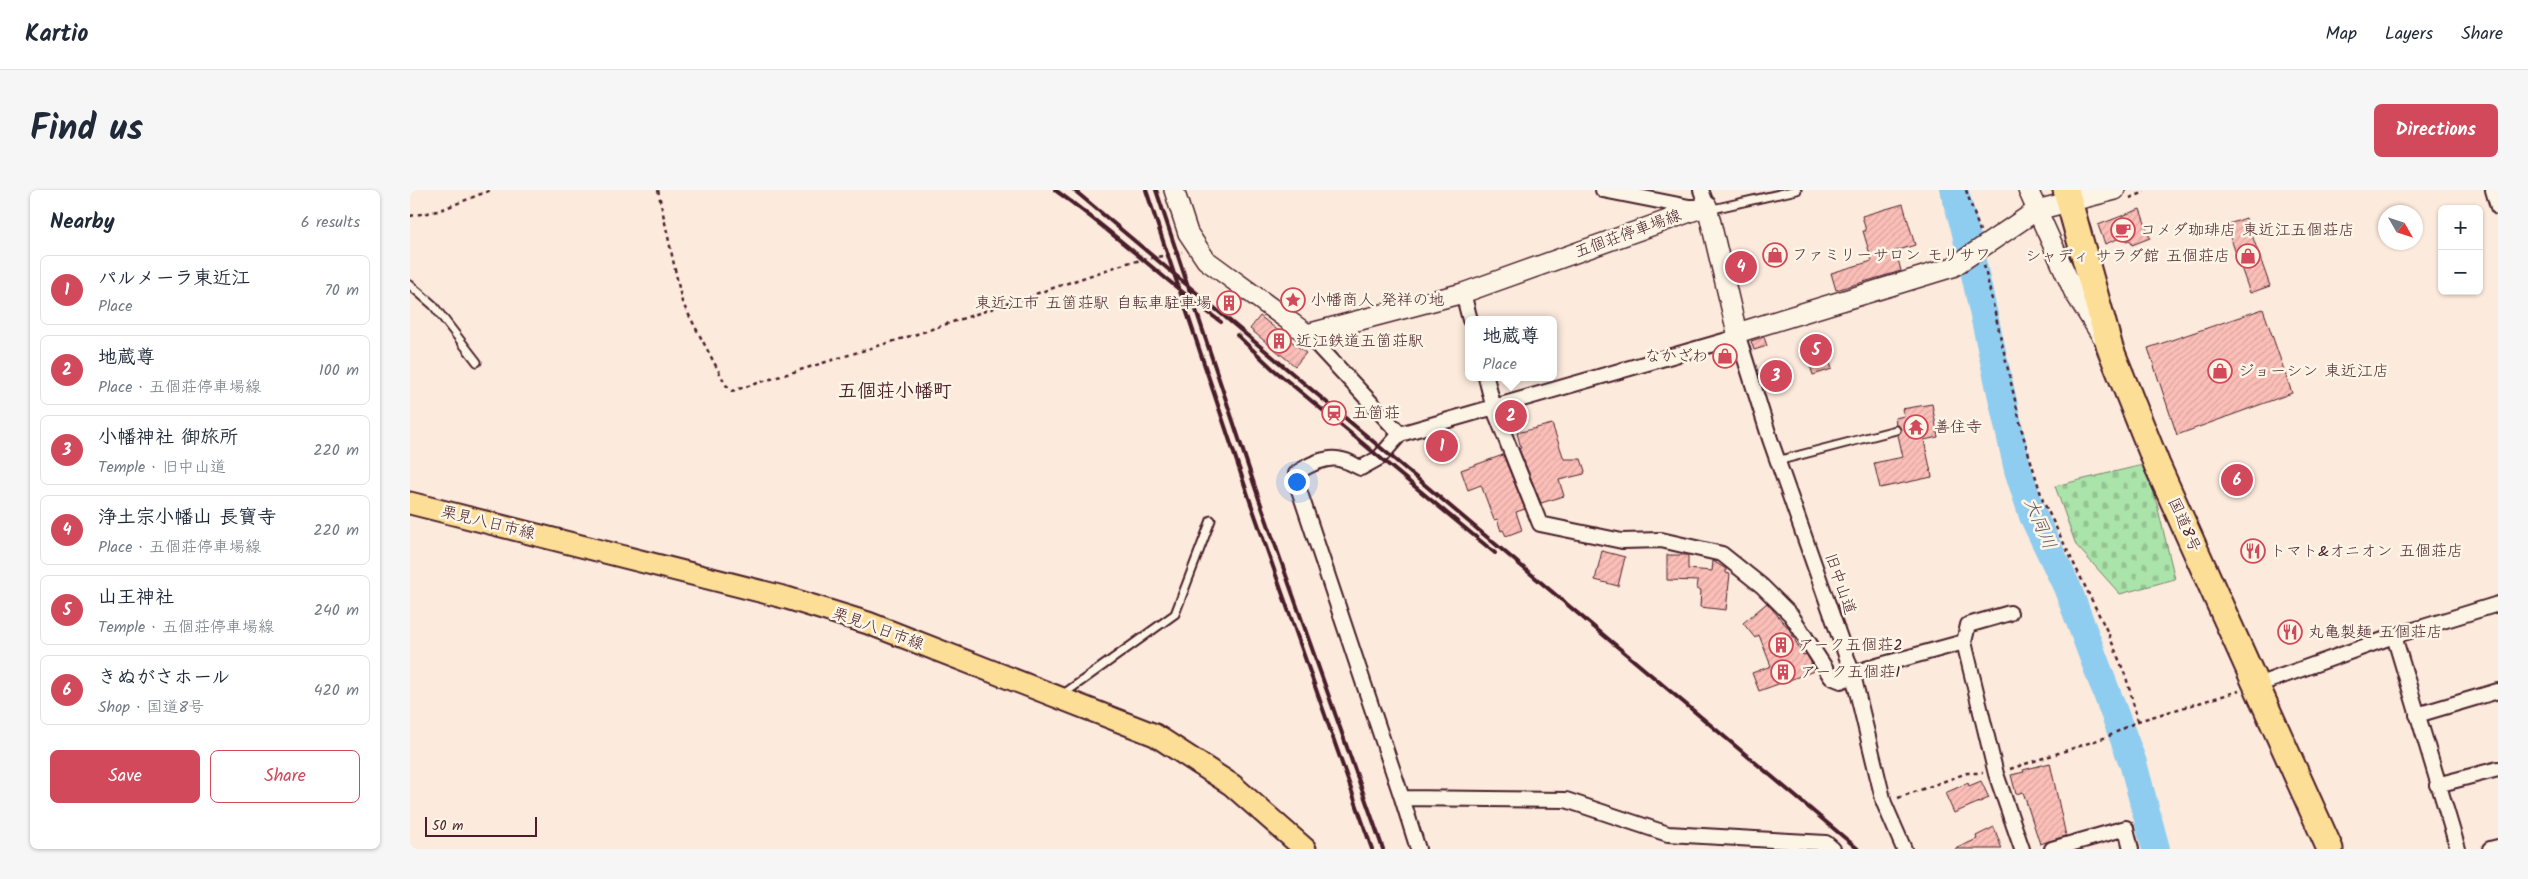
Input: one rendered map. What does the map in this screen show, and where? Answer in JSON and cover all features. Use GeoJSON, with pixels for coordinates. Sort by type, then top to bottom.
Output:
{"type":"FeatureCollection","features":[{"type":"Feature","properties":{"kind":"highway","name":"国道8号"},"geometry":{"type":"LineString","coordinates":[[2069,196],[2110,348],[2157,465],[2330,849]]}},
{"type":"Feature","properties":{"kind":"main road"},"geometry":{"type":"LineString","coordinates":[[1174,190],[1188,234],[1206,260],[1307,334]]}},
{"type":"Feature","properties":{"kind":"main road"},"geometry":{"type":"LineString","coordinates":[[2028,190],[2074,292],[2110,348]]}},
{"type":"Feature","properties":{"kind":"main road"},"geometry":{"type":"LineString","coordinates":[[1704,198],[1737,333],[1953,267],[1981,250],[2037,210],[2069,196],[2115,190]]}},
{"type":"Feature","properties":{"kind":"main road","name":"五個荘停車場線"},"geometry":{"type":"LineString","coordinates":[[1307,334],[1463,293],[1704,198]]}},
{"type":"Feature","properties":{"kind":"main road","name":"栗見八日市線"},"geometry":{"type":"LineString","coordinates":[[410,503],[787,598],[868,624],[1155,735],[1232,785],[1305,849]]}},
{"type":"Feature","properties":{"kind":"street"},"geometry":{"type":"LineString","coordinates":[[1603,190],[1689,207],[1704,198]]}},
{"type":"Feature","properties":{"kind":"street"},"geometry":{"type":"LineString","coordinates":[[2493,190],[2498,207]]}},
{"type":"Feature","properties":{"kind":"street"},"geometry":{"type":"LineString","coordinates":[[1463,293],[1469,316]]}},
{"type":"Feature","properties":{"kind":"street"},"geometry":{"type":"LineString","coordinates":[[1418,849],[1298,487],[1296,474],[1303,468],[1327,459],[1341,459],[1361,468],[1369,466],[1400,434],[1494,409],[1731,339],[1737,333]]}},
{"type":"Feature","properties":{"kind":"street","name":"旧中山道"},"geometry":{"type":"LineString","coordinates":[[1737,333],[1777,461],[1853,675],[1884,803],[1904,849]]}},
{"type":"Feature","properties":{"kind":"street"},"geometry":{"type":"LineString","coordinates":[[1307,334],[1400,434]]}},
{"type":"Feature","properties":{"kind":"street"},"geometry":{"type":"LineString","coordinates":[[1487,381],[1494,409],[1540,524],[1622,540],[1661,540],[1722,554],[1762,586],[1791,616],[1831,677],[1841,682],[1866,669],[1964,642]]}},
{"type":"Feature","properties":{"kind":"street"},"geometry":{"type":"LineString","coordinates":[[2257,685],[2394,636],[2498,604]]}},
{"type":"Feature","properties":{"kind":"street"},"geometry":{"type":"LineString","coordinates":[[2010,613],[1968,625],[1964,642],[1996,774],[2022,849]]}},
{"type":"Feature","properties":{"kind":"street"},"geometry":{"type":"LineString","coordinates":[[2394,636],[2437,785],[2458,849]]}},
{"type":"Feature","properties":{"kind":"street"},"geometry":{"type":"LineString","coordinates":[[2417,715],[2498,691]]}},
{"type":"Feature","properties":{"kind":"street"},"geometry":{"type":"LineString","coordinates":[[2437,785],[2498,768]]}},
{"type":"Feature","properties":{"kind":"street"},"geometry":{"type":"LineString","coordinates":[[1402,798],[1566,800],[1668,834],[1826,844],[1833,849]]}},
{"type":"Feature","properties":{"kind":"street"},"geometry":{"type":"LineString","coordinates":[[2052,849],[2126,828],[2131,849]]}},
{"type":"Feature","properties":{"kind":"street"},"geometry":{"type":"LineString","coordinates":[[2490,849],[2498,847]]}},
{"type":"Feature","properties":{"kind":"lane"},"geometry":{"type":"LineString","coordinates":[[1704,198],[1717,208],[1798,190]]}},
{"type":"Feature","properties":{"kind":"lane"},"geometry":{"type":"LineString","coordinates":[[410,284],[434,306],[477,362]]}},
{"type":"Feature","properties":{"kind":"lane"},"geometry":{"type":"LineString","coordinates":[[1777,461],[1896,430]]}},
{"type":"Feature","properties":{"kind":"lane"},"geometry":{"type":"LineString","coordinates":[[1058,698],[1175,614],[1211,520]]}},
{"type":"Feature","properties":{"kind":"path"},"geometry":{"type":"LineString","coordinates":[[410,216],[438,211],[491,190]]}},
{"type":"Feature","properties":{"kind":"path"},"geometry":{"type":"LineString","coordinates":[[658,190],[682,302],[726,385],[732,391],[920,334],[1127,264],[1199,249]]}},
{"type":"Feature","properties":{"kind":"path"},"geometry":{"type":"LineString","coordinates":[[1966,190],[1983,239],[1981,250],[1983,262],[2023,435],[2043,501],[2109,635],[2126,677],[2137,722]]}},
{"type":"Feature","properties":{"kind":"path"},"geometry":{"type":"LineString","coordinates":[[2107,737],[2137,722],[2257,685]]}},
{"type":"Feature","properties":{"kind":"green space"},"geometry":{"type":"Polygon","coordinates":[[[2147,464],[2175,579],[2120,594],[2076,545],[2055,486],[2147,464]]]}},
{"type":"Feature","properties":{"kind":"building"},"geometry":{"type":"Polygon","coordinates":[[[1903,204],[1915,245],[1896,251],[1901,271],[1836,290],[1831,273],[1872,261],[1863,231],[1866,231],[1862,216],[1903,204]]]}},
{"type":"Feature","properties":{"kind":"building"},"geometry":{"type":"Polygon","coordinates":[[[2140,209],[2150,238],[2132,245],[2130,240],[2126,241],[2125,236],[2105,244],[2098,225],[2140,209]]]}},
{"type":"Feature","properties":{"kind":"building"},"geometry":{"type":"Polygon","coordinates":[[[2246,218],[2270,286],[2250,293],[2226,225],[2246,218]]]}},
{"type":"Feature","properties":{"kind":"building","name":"ジョーシン 東近江店"},"geometry":{"type":"Polygon","coordinates":[[[2263,309],[2292,393],[2177,435],[2148,348],[2263,309]]]}},
{"type":"Feature","properties":{"kind":"building","name":"近江鉄道五箇荘駅"},"geometry":{"type":"Polygon","coordinates":[[[1260,316],[1306,353],[1295,366],[1250,329],[1260,316]]]}},
{"type":"Feature","properties":{"kind":"building"},"geometry":{"type":"Polygon","coordinates":[[[1764,337],[1767,346],[1754,350],[1751,341],[1764,337]]]}},
{"type":"Feature","properties":{"kind":"building"},"geometry":{"type":"Polygon","coordinates":[[[1822,337],[1832,369],[1813,375],[1803,343],[1822,337]]]}},
{"type":"Feature","properties":{"kind":"building"},"geometry":{"type":"Polygon","coordinates":[[[1932,404],[1938,437],[1924,440],[1932,477],[1880,488],[1874,463],[1903,457],[1898,435],[1901,429],[1896,425],[1895,418],[1904,416],[1902,409],[1932,404]]]}},
{"type":"Feature","properties":{"kind":"building"},"geometry":{"type":"Polygon","coordinates":[[[1552,424],[1564,459],[1581,459],[1585,471],[1584,474],[1559,480],[1564,496],[1541,503],[1519,449],[1521,448],[1517,433],[1552,424]]]}},
{"type":"Feature","properties":{"kind":"building"},"geometry":{"type":"Polygon","coordinates":[[[1450,431],[1456,452],[1435,460],[1428,439],[1450,431]]]}},
{"type":"Feature","properties":{"kind":"building"},"geometry":{"type":"Polygon","coordinates":[[[1503,455],[1525,509],[1516,512],[1522,530],[1506,536],[1503,530],[1501,531],[1497,519],[1494,520],[1481,485],[1468,490],[1461,470],[1503,455]]]}},
{"type":"Feature","properties":{"kind":"building"},"geometry":{"type":"Polygon","coordinates":[[[1602,551],[1625,557],[1618,586],[1595,580],[1602,551]]]}},
{"type":"Feature","properties":{"kind":"building"},"geometry":{"type":"Polygon","coordinates":[[[1667,555],[1688,555],[1688,569],[1712,571],[1713,561],[1726,569],[1726,573],[1730,574],[1726,610],[1700,607],[1701,590],[1697,589],[1698,581],[1667,580],[1667,555]]]}},
{"type":"Feature","properties":{"kind":"building"},"geometry":{"type":"Polygon","coordinates":[[[1767,603],[1789,629],[1803,655],[1806,654],[1810,660],[1814,671],[1759,691],[1752,673],[1771,666],[1759,635],[1755,638],[1743,623],[1767,603]]]}},
{"type":"Feature","properties":{"kind":"building"},"geometry":{"type":"Polygon","coordinates":[[[2050,763],[2066,836],[2040,844],[2023,792],[2016,794],[2011,775],[2050,763]]]}},
{"type":"Feature","properties":{"kind":"building"},"geometry":{"type":"Polygon","coordinates":[[[1981,781],[1989,798],[1954,813],[1945,793],[1968,783],[1969,786],[1981,781]]]}},
{"type":"Feature","properties":{"kind":"building"},"geometry":{"type":"Polygon","coordinates":[[[1994,827],[2002,849],[1955,849],[1977,839],[1976,836],[1994,827]]]}},
{"type":"Feature","properties":{"kind":"waterway","name":"大同川"},"geometry":{"type":"LineString","coordinates":[[1954,190],[1965,229],[2018,470],[2033,516],[2067,587],[2133,763],[2156,849]]}},
{"type":"Feature","properties":{"kind":"railway"},"geometry":{"type":"LineString","coordinates":[[1055,190],[1221,322]]}},
{"type":"Feature","properties":{"kind":"railway"},"geometry":{"type":"LineString","coordinates":[[1074,190],[1858,849]]}},
{"type":"Feature","properties":{"kind":"railway"},"geometry":{"type":"LineString","coordinates":[[1146,190],[1250,501],[1372,849]]}},
{"type":"Feature","properties":{"kind":"railway"},"geometry":{"type":"LineString","coordinates":[[1156,190],[1259,499],[1383,849]]}},
{"type":"Feature","properties":{"kind":"railway"},"geometry":{"type":"LineString","coordinates":[[1237,335],[1273,369],[1495,553]]}},
{"type":"Feature","properties":{"kind":"place","name":"コメダ珈琲店 東近江五個荘店"},"geometry":{"type":"Point","coordinates":[2123,230]}},
{"type":"Feature","properties":{"kind":"place","name":"ファミリーサロン モリサワ"},"geometry":{"type":"Point","coordinates":[1775,255]}},
{"type":"Feature","properties":{"kind":"place","name":"シャディ サラダ館 五個荘店"},"geometry":{"type":"Point","coordinates":[2248,256]}},
{"type":"Feature","properties":{"kind":"place","name":"浄土宗小幡山 長寶寺"},"geometry":{"type":"Point","coordinates":[1741,267]}},
{"type":"Feature","properties":{"kind":"place","name":"小幡商人 発祥の地"},"geometry":{"type":"Point","coordinates":[1293,300]}},
{"type":"Feature","properties":{"kind":"place","name":"東近江市 五箇荘駅 自転車駐車場"},"geometry":{"type":"Point","coordinates":[1229,303]}},
{"type":"Feature","properties":{"kind":"place","name":"近江鉄道五箇荘駅"},"geometry":{"type":"Point","coordinates":[1279,341]}},
{"type":"Feature","properties":{"kind":"place","name":"山王神社"},"geometry":{"type":"Point","coordinates":[1816,350]}},
{"type":"Feature","properties":{"kind":"place","name":"なかざわ"},"geometry":{"type":"Point","coordinates":[1725,356]}},
{"type":"Feature","properties":{"kind":"place","name":"ジョーシン 東近江店"},"geometry":{"type":"Point","coordinates":[2220,371]}},
{"type":"Feature","properties":{"kind":"place","name":"小幡神社 御旅所"},"geometry":{"type":"Point","coordinates":[1776,376]}},
{"type":"Feature","properties":{"kind":"place","name":"五箇荘"},"geometry":{"type":"Point","coordinates":[1334,413]}},
{"type":"Feature","properties":{"kind":"place","name":"地蔵尊"},"geometry":{"type":"Point","coordinates":[1511,416]}},
{"type":"Feature","properties":{"kind":"place","name":"善住寺"},"geometry":{"type":"Point","coordinates":[1916,427]}},
{"type":"Feature","properties":{"kind":"place","name":"パルメーラ東近江"},"geometry":{"type":"Point","coordinates":[1442,446]}},
{"type":"Feature","properties":{"kind":"place","name":"きぬがさホール"},"geometry":{"type":"Point","coordinates":[2237,480]}},
{"type":"Feature","properties":{"kind":"place","name":"トマト&オニオン 五個荘店"},"geometry":{"type":"Point","coordinates":[2253,551]}},
{"type":"Feature","properties":{"kind":"place","name":"丸亀製麺 五個荘店"},"geometry":{"type":"Point","coordinates":[2290,632]}},
{"type":"Feature","properties":{"kind":"place","name":"アーク五個荘2"},"geometry":{"type":"Point","coordinates":[1781,645]}},
{"type":"Feature","properties":{"kind":"place","name":"アーク五個荘1"},"geometry":{"type":"Point","coordinates":[1783,672]}},
{"type":"Feature","properties":{"kind":"district","name":"五個荘小幡町"},"geometry":{"type":"Point","coordinates":[895,392]}}]}
